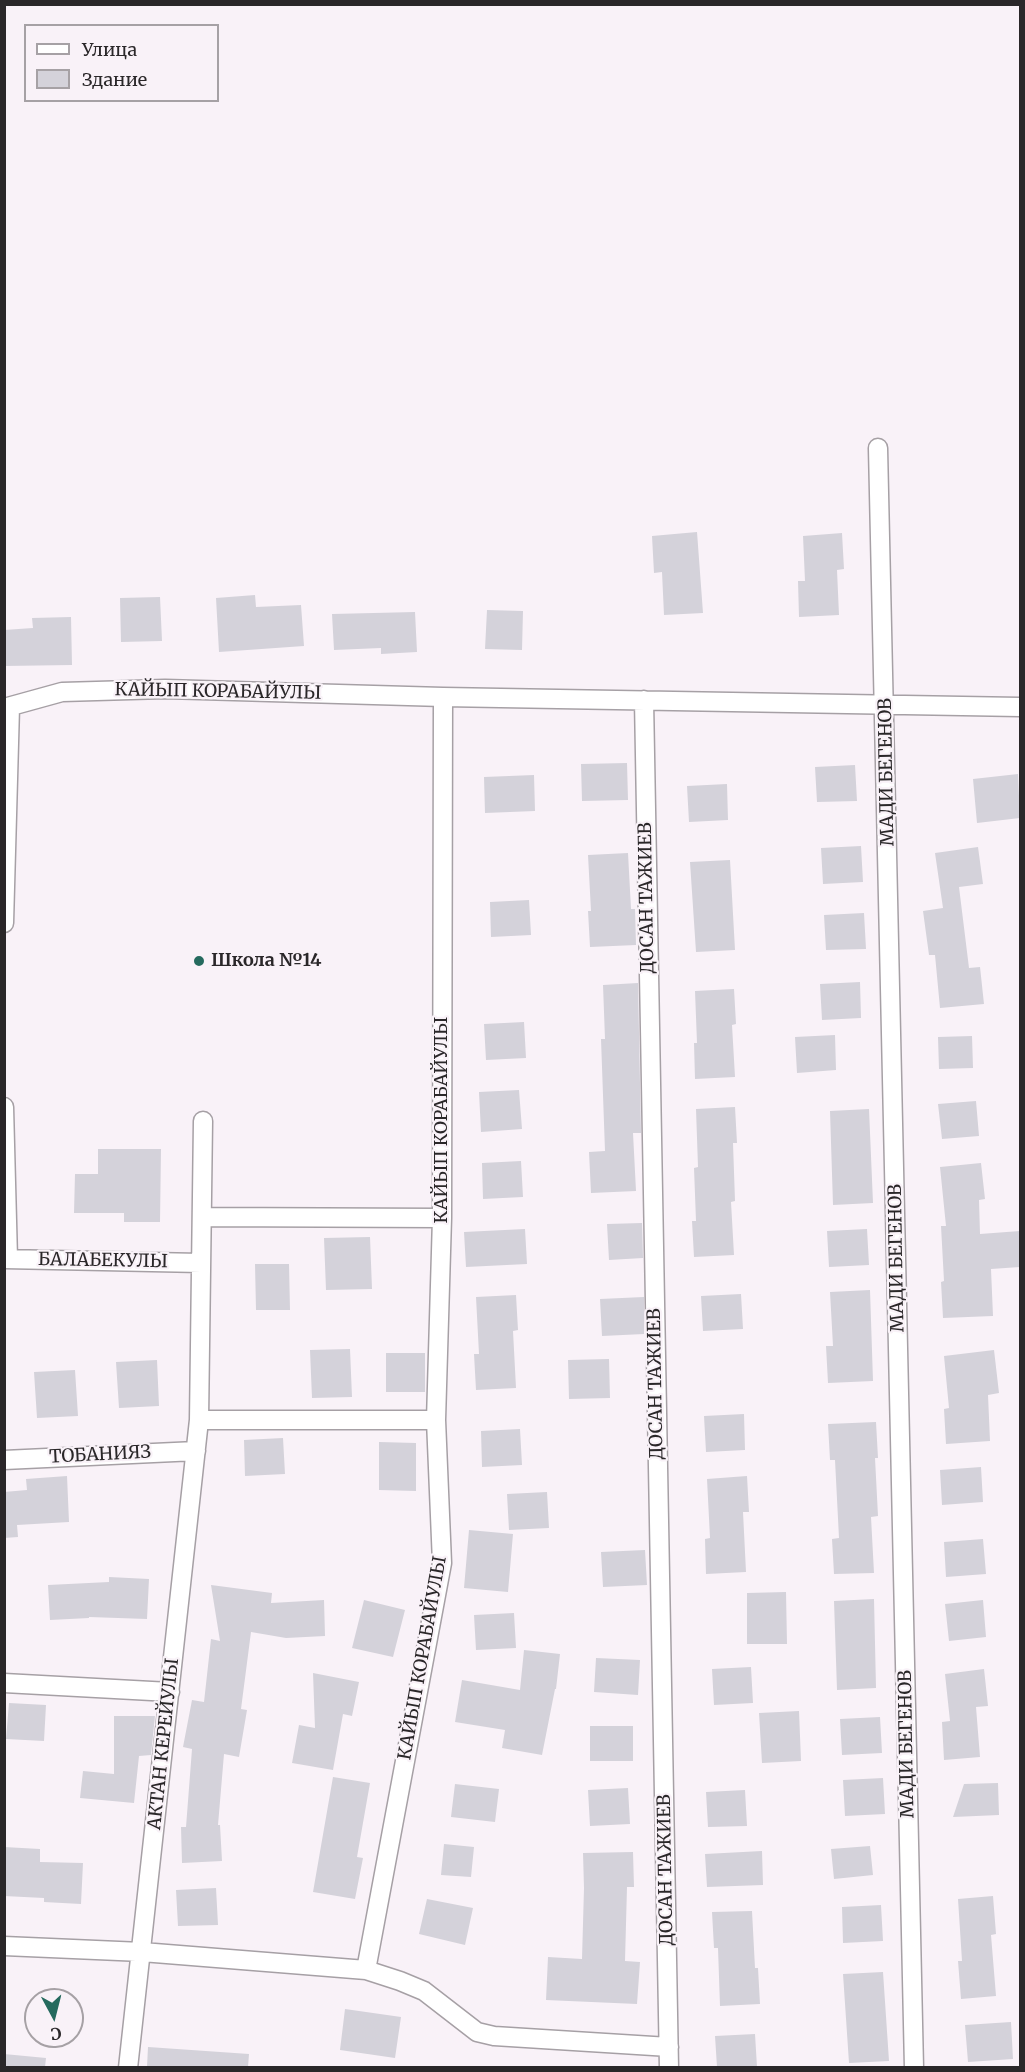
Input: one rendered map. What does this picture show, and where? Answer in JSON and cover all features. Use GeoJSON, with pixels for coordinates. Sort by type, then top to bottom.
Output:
{"type":"FeatureCollection","features":[{"type":"Feature","properties":{"kind":"street","name":"МАДИ БЕГЕНОВ"},"geometry":{"type":"LineString","coordinates":[[878,448],[914,2067]]}},
{"type":"Feature","properties":{"kind":"street","name":"КАЙЫП КОРАБАЙУЛЫ"},"geometry":{"type":"LineString","coordinates":[[7,708],[62,692],[165,689],[443,697],[442,1218],[436,1420],[442,1563],[366,1970]]}},
{"type":"Feature","properties":{"kind":"street"},"geometry":{"type":"LineString","coordinates":[[443,697],[1020,707]]}},
{"type":"Feature","properties":{"kind":"street","name":"ДОСАН ТАЖИЕВ"},"geometry":{"type":"LineString","coordinates":[[644,700],[669,2067]]}},
{"type":"Feature","properties":{"kind":"street"},"geometry":{"type":"LineString","coordinates":[[4,922],[7,708]]}},
{"type":"Feature","properties":{"kind":"street"},"geometry":{"type":"LineString","coordinates":[[4,1107],[6,1259]]}},
{"type":"Feature","properties":{"kind":"street","name":"АКТАН КЕРЕЙУЛЫ"},"geometry":{"type":"LineString","coordinates":[[129,2067],[199,1420],[203,1121]]}},
{"type":"Feature","properties":{"kind":"street"},"geometry":{"type":"LineString","coordinates":[[203,1217],[442,1218]]}},
{"type":"Feature","properties":{"kind":"street","name":"БАЛАБЕКУЛЫ"},"geometry":{"type":"LineString","coordinates":[[6,1259],[201,1263]]}},
{"type":"Feature","properties":{"kind":"street"},"geometry":{"type":"LineString","coordinates":[[199,1420],[436,1420]]}},
{"type":"Feature","properties":{"kind":"street","name":"ТОБАНИЯЗ"},"geometry":{"type":"LineString","coordinates":[[4,1460],[196,1450]]}},
{"type":"Feature","properties":{"kind":"street"},"geometry":{"type":"LineString","coordinates":[[4,1683],[170,1692]]}},
{"type":"Feature","properties":{"kind":"street"},"geometry":{"type":"LineString","coordinates":[[4,1946],[142,1952],[366,1970],[424,1991],[477,2031],[494,2036],[669,2047]]}},
{"type":"Feature","properties":{"kind":"building"},"geometry":{"type":"Polygon","coordinates":[[[697,532],[703,613],[664,615],[662,572],[654,573],[652,536],[697,532]]]}},
{"type":"Feature","properties":{"kind":"building"},"geometry":{"type":"Polygon","coordinates":[[[842,533],[844,569],[837,570],[839,615],[799,617],[798,581],[805,581],[803,536],[842,533]]]}},
{"type":"Feature","properties":{"kind":"building"},"geometry":{"type":"Polygon","coordinates":[[[255,595],[256,607],[301,605],[304,646],[219,652],[216,598],[255,595]]]}},
{"type":"Feature","properties":{"kind":"building"},"geometry":{"type":"Polygon","coordinates":[[[160,597],[162,641],[121,642],[120,598],[160,597]]]}},
{"type":"Feature","properties":{"kind":"building"},"geometry":{"type":"Polygon","coordinates":[[[487,610],[523,611],[522,650],[485,649],[487,610]]]}},
{"type":"Feature","properties":{"kind":"building"},"geometry":{"type":"Polygon","coordinates":[[[415,612],[417,652],[381,654],[381,648],[334,650],[332,614],[415,612]]]}},
{"type":"Feature","properties":{"kind":"building"},"geometry":{"type":"Polygon","coordinates":[[[71,617],[72,665],[4,666],[4,630],[33,628],[32,618],[71,617]]]}},
{"type":"Feature","properties":{"kind":"building"},"geometry":{"type":"Polygon","coordinates":[[[627,763],[628,800],[582,801],[581,764],[627,763]]]}},
{"type":"Feature","properties":{"kind":"building"},"geometry":{"type":"Polygon","coordinates":[[[855,765],[857,801],[817,802],[815,767],[855,765]]]}},
{"type":"Feature","properties":{"kind":"building"},"geometry":{"type":"Polygon","coordinates":[[[1018,774],[1020,818],[977,823],[973,779],[1018,774]]]}},
{"type":"Feature","properties":{"kind":"building"},"geometry":{"type":"Polygon","coordinates":[[[534,775],[535,811],[485,813],[484,777],[534,775]]]}},
{"type":"Feature","properties":{"kind":"building"},"geometry":{"type":"Polygon","coordinates":[[[727,784],[728,820],[689,822],[687,786],[727,784]]]}},
{"type":"Feature","properties":{"kind":"building"},"geometry":{"type":"Polygon","coordinates":[[[861,846],[863,882],[823,884],[821,848],[861,846]]]}},
{"type":"Feature","properties":{"kind":"building"},"geometry":{"type":"Polygon","coordinates":[[[978,847],[983,884],[959,887],[969,968],[980,967],[984,1004],[940,1008],[935,955],[929,955],[923,911],[943,908],[935,853],[978,847]]]}},
{"type":"Feature","properties":{"kind":"building"},"geometry":{"type":"Polygon","coordinates":[[[628,853],[631,909],[635,909],[636,945],[590,947],[588,855],[628,853]]]}},
{"type":"Feature","properties":{"kind":"building"},"geometry":{"type":"Polygon","coordinates":[[[730,860],[735,950],[696,952],[690,862],[730,860]]]}},
{"type":"Feature","properties":{"kind":"building"},"geometry":{"type":"Polygon","coordinates":[[[529,900],[531,935],[491,937],[490,902],[529,900]]]}},
{"type":"Feature","properties":{"kind":"building"},"geometry":{"type":"Polygon","coordinates":[[[864,913],[866,949],[826,950],[824,915],[864,913]]]}},
{"type":"Feature","properties":{"kind":"building"},"geometry":{"type":"Polygon","coordinates":[[[860,982],[861,1018],[822,1020],[820,984],[860,982]]]}},
{"type":"Feature","properties":{"kind":"building"},"geometry":{"type":"Polygon","coordinates":[[[638,983],[641,1133],[633,1133],[636,1191],[591,1193],[589,1152],[605,1151],[601,1039],[605,1039],[603,985],[638,983]]]}},
{"type":"Feature","properties":{"kind":"building"},"geometry":{"type":"Polygon","coordinates":[[[734,989],[736,1024],[732,1025],[735,1077],[695,1079],[694,1043],[697,1043],[695,991],[734,989]]]}},
{"type":"Feature","properties":{"kind":"building"},"geometry":{"type":"Polygon","coordinates":[[[524,1022],[526,1058],[486,1060],[484,1024],[524,1022]]]}},
{"type":"Feature","properties":{"kind":"building"},"geometry":{"type":"Polygon","coordinates":[[[835,1035],[836,1070],[797,1073],[795,1037],[835,1035]]]}},
{"type":"Feature","properties":{"kind":"building"},"geometry":{"type":"Polygon","coordinates":[[[972,1036],[973,1068],[939,1069],[938,1037],[972,1036]]]}},
{"type":"Feature","properties":{"kind":"building"},"geometry":{"type":"Polygon","coordinates":[[[519,1090],[522,1129],[481,1132],[479,1092],[519,1090]]]}},
{"type":"Feature","properties":{"kind":"building"},"geometry":{"type":"Polygon","coordinates":[[[976,1101],[979,1136],[942,1139],[938,1104],[976,1101]]]}},
{"type":"Feature","properties":{"kind":"building"},"geometry":{"type":"Polygon","coordinates":[[[735,1107],[737,1143],[733,1143],[735,1201],[731,1202],[734,1255],[694,1257],[692,1221],[696,1221],[694,1168],[698,1167],[696,1109],[735,1107]]]}},
{"type":"Feature","properties":{"kind":"building"},"geometry":{"type":"Polygon","coordinates":[[[869,1109],[873,1203],[833,1205],[830,1111],[869,1109]]]}},
{"type":"Feature","properties":{"kind":"building"},"geometry":{"type":"Polygon","coordinates":[[[98,1149],[161,1149],[160,1222],[124,1222],[124,1213],[74,1213],[75,1174],[98,1174],[98,1149]]]}},
{"type":"Feature","properties":{"kind":"building"},"geometry":{"type":"Polygon","coordinates":[[[521,1161],[523,1197],[483,1199],[482,1163],[521,1161]]]}},
{"type":"Feature","properties":{"kind":"building"},"geometry":{"type":"Polygon","coordinates":[[[981,1163],[985,1199],[979,1200],[980,1234],[1020,1231],[1020,1267],[991,1269],[993,1316],[943,1318],[941,1282],[944,1281],[941,1226],[946,1226],[940,1167],[981,1163]]]}},
{"type":"Feature","properties":{"kind":"building"},"geometry":{"type":"Polygon","coordinates":[[[642,1223],[643,1258],[609,1260],[607,1224],[642,1223]]]}},
{"type":"Feature","properties":{"kind":"building"},"geometry":{"type":"Polygon","coordinates":[[[525,1229],[527,1264],[466,1267],[464,1232],[525,1229]]]}},
{"type":"Feature","properties":{"kind":"building"},"geometry":{"type":"Polygon","coordinates":[[[867,1229],[869,1265],[829,1267],[827,1231],[867,1229]]]}},
{"type":"Feature","properties":{"kind":"building"},"geometry":{"type":"Polygon","coordinates":[[[370,1237],[372,1289],[326,1290],[324,1238],[370,1237]]]}},
{"type":"Feature","properties":{"kind":"building"},"geometry":{"type":"Polygon","coordinates":[[[255,1264],[289,1264],[290,1310],[256,1310],[255,1264]]]}},
{"type":"Feature","properties":{"kind":"building"},"geometry":{"type":"Polygon","coordinates":[[[870,1290],[873,1381],[828,1383],[826,1346],[833,1346],[830,1292],[870,1290]]]}},
{"type":"Feature","properties":{"kind":"building"},"geometry":{"type":"Polygon","coordinates":[[[741,1294],[743,1329],[703,1331],[701,1296],[741,1294]]]}},
{"type":"Feature","properties":{"kind":"building"},"geometry":{"type":"Polygon","coordinates":[[[516,1295],[518,1330],[513,1331],[516,1388],[476,1390],[474,1354],[479,1354],[476,1297],[516,1295]]]}},
{"type":"Feature","properties":{"kind":"building"},"geometry":{"type":"Polygon","coordinates":[[[644,1297],[644,1334],[602,1336],[600,1299],[644,1297]]]}},
{"type":"Feature","properties":{"kind":"building"},"geometry":{"type":"Polygon","coordinates":[[[350,1349],[352,1397],[312,1398],[310,1350],[350,1349]]]}},
{"type":"Feature","properties":{"kind":"building"},"geometry":{"type":"Polygon","coordinates":[[[994,1350],[999,1393],[988,1395],[990,1441],[946,1444],[944,1409],[949,1408],[944,1356],[994,1350]]]}},
{"type":"Feature","properties":{"kind":"building"},"geometry":{"type":"Polygon","coordinates":[[[386,1353],[425,1353],[425,1392],[386,1392],[386,1353]]]}},
{"type":"Feature","properties":{"kind":"building"},"geometry":{"type":"Polygon","coordinates":[[[609,1359],[610,1398],[569,1399],[568,1360],[609,1359]]]}},
{"type":"Feature","properties":{"kind":"building"},"geometry":{"type":"Polygon","coordinates":[[[157,1360],[159,1406],[119,1408],[116,1362],[157,1360]]]}},
{"type":"Feature","properties":{"kind":"building"},"geometry":{"type":"Polygon","coordinates":[[[75,1370],[78,1416],[37,1418],[34,1372],[75,1370]]]}},
{"type":"Feature","properties":{"kind":"building"},"geometry":{"type":"Polygon","coordinates":[[[744,1414],[745,1450],[706,1452],[704,1416],[744,1414]]]}},
{"type":"Feature","properties":{"kind":"building"},"geometry":{"type":"Polygon","coordinates":[[[876,1422],[878,1516],[871,1517],[874,1573],[834,1574],[832,1539],[839,1538],[835,1460],[830,1460],[828,1424],[876,1422]]]}},
{"type":"Feature","properties":{"kind":"building"},"geometry":{"type":"Polygon","coordinates":[[[520,1429],[522,1465],[482,1467],[481,1431],[520,1429]]]}},
{"type":"Feature","properties":{"kind":"building"},"geometry":{"type":"Polygon","coordinates":[[[283,1438],[285,1474],[245,1476],[244,1440],[283,1438]]]}},
{"type":"Feature","properties":{"kind":"building"},"geometry":{"type":"Polygon","coordinates":[[[379,1442],[416,1443],[416,1491],[379,1490],[379,1442]]]}},
{"type":"Feature","properties":{"kind":"building"},"geometry":{"type":"Polygon","coordinates":[[[981,1467],[983,1502],[942,1505],[940,1470],[981,1467]]]}},
{"type":"Feature","properties":{"kind":"building"},"geometry":{"type":"Polygon","coordinates":[[[67,1476],[69,1522],[17,1525],[18,1537],[4,1538],[4,1492],[27,1490],[26,1479],[67,1476]]]}},
{"type":"Feature","properties":{"kind":"building"},"geometry":{"type":"Polygon","coordinates":[[[747,1476],[749,1512],[743,1512],[746,1572],[706,1574],[705,1539],[710,1538],[707,1479],[747,1476]]]}},
{"type":"Feature","properties":{"kind":"building"},"geometry":{"type":"Polygon","coordinates":[[[547,1492],[549,1528],[509,1530],[507,1494],[547,1492]]]}},
{"type":"Feature","properties":{"kind":"building"},"geometry":{"type":"Polygon","coordinates":[[[469,1530],[513,1534],[508,1592],[464,1588],[469,1530]]]}},
{"type":"Feature","properties":{"kind":"building"},"geometry":{"type":"Polygon","coordinates":[[[983,1539],[986,1574],[946,1577],[944,1542],[983,1539]]]}},
{"type":"Feature","properties":{"kind":"building"},"geometry":{"type":"Polygon","coordinates":[[[645,1550],[647,1585],[603,1587],[601,1552],[645,1550]]]}},
{"type":"Feature","properties":{"kind":"building"},"geometry":{"type":"Polygon","coordinates":[[[109,1577],[149,1579],[147,1619],[89,1617],[50,1620],[48,1585],[109,1582],[109,1577]]]}},
{"type":"Feature","properties":{"kind":"building"},"geometry":{"type":"Polygon","coordinates":[[[211,1585],[272,1593],[271,1603],[324,1600],[325,1636],[286,1638],[251,1632],[241,1709],[247,1710],[239,1757],[224,1754],[218,1825],[220,1825],[222,1861],[182,1863],[181,1827],[186,1827],[192,1749],[183,1747],[192,1700],[204,1702],[211,1639],[220,1641],[211,1585]]]}},
{"type":"Feature","properties":{"kind":"building"},"geometry":{"type":"Polygon","coordinates":[[[786,1592],[787,1644],[747,1644],[747,1593],[786,1592]]]}},
{"type":"Feature","properties":{"kind":"building"},"geometry":{"type":"Polygon","coordinates":[[[874,1599],[876,1688],[837,1690],[834,1601],[874,1599]]]}},
{"type":"Feature","properties":{"kind":"building"},"geometry":{"type":"Polygon","coordinates":[[[364,1600],[405,1610],[393,1657],[352,1648],[364,1600]]]}},
{"type":"Feature","properties":{"kind":"building"},"geometry":{"type":"Polygon","coordinates":[[[983,1600],[986,1637],[949,1641],[945,1604],[983,1600]]]}},
{"type":"Feature","properties":{"kind":"building"},"geometry":{"type":"Polygon","coordinates":[[[514,1613],[516,1648],[476,1650],[474,1615],[514,1613]]]}},
{"type":"Feature","properties":{"kind":"building"},"geometry":{"type":"Polygon","coordinates":[[[524,1650],[560,1654],[556,1689],[542,1755],[502,1748],[505,1730],[455,1722],[462,1680],[520,1690],[524,1650]]]}},
{"type":"Feature","properties":{"kind":"building"},"geometry":{"type":"Polygon","coordinates":[[[596,1658],[640,1660],[638,1695],[594,1692],[596,1658]]]}},
{"type":"Feature","properties":{"kind":"building"},"geometry":{"type":"Polygon","coordinates":[[[751,1667],[753,1703],[714,1705],[712,1669],[751,1667]]]}},
{"type":"Feature","properties":{"kind":"building"},"geometry":{"type":"Polygon","coordinates":[[[984,1669],[988,1706],[976,1707],[980,1757],[944,1760],[942,1722],[950,1721],[945,1674],[984,1669]]]}},
{"type":"Feature","properties":{"kind":"building"},"geometry":{"type":"Polygon","coordinates":[[[313,1673],[359,1682],[352,1716],[343,1714],[333,1770],[292,1763],[299,1725],[315,1728],[313,1673]]]}},
{"type":"Feature","properties":{"kind":"building"},"geometry":{"type":"Polygon","coordinates":[[[9,1703],[46,1705],[44,1741],[6,1739],[9,1703]]]}},
{"type":"Feature","properties":{"kind":"building"},"geometry":{"type":"Polygon","coordinates":[[[799,1711],[801,1761],[762,1763],[759,1713],[799,1711]]]}},
{"type":"Feature","properties":{"kind":"building"},"geometry":{"type":"Polygon","coordinates":[[[114,1716],[155,1716],[151,1755],[139,1756],[134,1803],[80,1798],[83,1771],[114,1774],[114,1716]]]}},
{"type":"Feature","properties":{"kind":"building"},"geometry":{"type":"Polygon","coordinates":[[[880,1717],[882,1753],[842,1755],[840,1719],[880,1717]]]}},
{"type":"Feature","properties":{"kind":"building"},"geometry":{"type":"Polygon","coordinates":[[[590,1726],[633,1726],[633,1761],[590,1761],[590,1726]]]}},
{"type":"Feature","properties":{"kind":"building"},"geometry":{"type":"Polygon","coordinates":[[[333,1777],[370,1783],[357,1857],[363,1858],[355,1899],[313,1892],[333,1777]]]}},
{"type":"Feature","properties":{"kind":"building"},"geometry":{"type":"Polygon","coordinates":[[[883,1778],[885,1814],[845,1816],[843,1780],[883,1778]]]}},
{"type":"Feature","properties":{"kind":"building"},"geometry":{"type":"Polygon","coordinates":[[[998,1783],[999,1815],[953,1817],[964,1784],[998,1783]]]}},
{"type":"Feature","properties":{"kind":"building"},"geometry":{"type":"Polygon","coordinates":[[[455,1784],[499,1789],[495,1822],[451,1817],[455,1784]]]}},
{"type":"Feature","properties":{"kind":"building"},"geometry":{"type":"Polygon","coordinates":[[[628,1788],[630,1824],[590,1826],[588,1790],[628,1788]]]}},
{"type":"Feature","properties":{"kind":"building"},"geometry":{"type":"Polygon","coordinates":[[[745,1790],[747,1826],[708,1827],[706,1792],[745,1790]]]}},
{"type":"Feature","properties":{"kind":"building"},"geometry":{"type":"Polygon","coordinates":[[[444,1844],[474,1847],[471,1877],[441,1875],[444,1844]]]}},
{"type":"Feature","properties":{"kind":"building"},"geometry":{"type":"Polygon","coordinates":[[[870,1846],[873,1875],[834,1879],[831,1849],[870,1846]]]}},
{"type":"Feature","properties":{"kind":"building"},"geometry":{"type":"Polygon","coordinates":[[[4,1847],[40,1849],[40,1862],[83,1863],[81,1904],[44,1902],[44,1898],[4,1896],[4,1847]]]}},
{"type":"Feature","properties":{"kind":"building"},"geometry":{"type":"Polygon","coordinates":[[[762,1851],[763,1885],[707,1887],[705,1854],[762,1851]]]}},
{"type":"Feature","properties":{"kind":"building"},"geometry":{"type":"Polygon","coordinates":[[[633,1852],[634,1887],[627,1887],[625,1961],[640,1962],[637,2004],[546,2000],[548,1957],[582,1959],[583,1853],[633,1852]]]}},
{"type":"Feature","properties":{"kind":"building"},"geometry":{"type":"Polygon","coordinates":[[[216,1888],[218,1925],[178,1926],[176,1890],[216,1888]]]}},
{"type":"Feature","properties":{"kind":"building"},"geometry":{"type":"Polygon","coordinates":[[[993,1896],[996,1934],[991,1935],[996,1996],[961,1999],[958,1961],[962,1961],[958,1899],[993,1896]]]}},
{"type":"Feature","properties":{"kind":"building"},"geometry":{"type":"Polygon","coordinates":[[[427,1899],[473,1908],[465,1945],[419,1934],[427,1899]]]}},
{"type":"Feature","properties":{"kind":"building"},"geometry":{"type":"Polygon","coordinates":[[[881,1905],[883,1941],[843,1943],[842,1907],[881,1905]]]}},
{"type":"Feature","properties":{"kind":"building"},"geometry":{"type":"Polygon","coordinates":[[[752,1911],[755,1968],[758,1968],[760,2004],[720,2006],[718,1948],[714,1948],[712,1912],[752,1911]]]}},
{"type":"Feature","properties":{"kind":"building"},"geometry":{"type":"Polygon","coordinates":[[[883,1972],[889,2061],[849,2063],[843,1974],[883,1972]]]}},
{"type":"Feature","properties":{"kind":"building"},"geometry":{"type":"Polygon","coordinates":[[[345,2009],[401,2017],[395,2058],[340,2050],[345,2009]]]}},
{"type":"Feature","properties":{"kind":"building"},"geometry":{"type":"Polygon","coordinates":[[[1011,2022],[1013,2059],[968,2062],[965,2025],[1011,2022]]]}},
{"type":"Feature","properties":{"kind":"building"},"geometry":{"type":"Polygon","coordinates":[[[755,2034],[757,2067],[717,2067],[715,2036],[755,2034]]]}},
{"type":"Feature","properties":{"kind":"building"},"geometry":{"type":"Polygon","coordinates":[[[148,2047],[249,2054],[248,2067],[147,2067],[148,2047]]]}},
{"type":"Feature","properties":{"kind":"building"},"geometry":{"type":"Polygon","coordinates":[[[4,2054],[46,2058],[45,2067],[4,2067],[4,2054]]]}},
{"type":"Feature","properties":{"kind":"place","name":"Школа №14"},"geometry":{"type":"Point","coordinates":[199,961]}}]}
